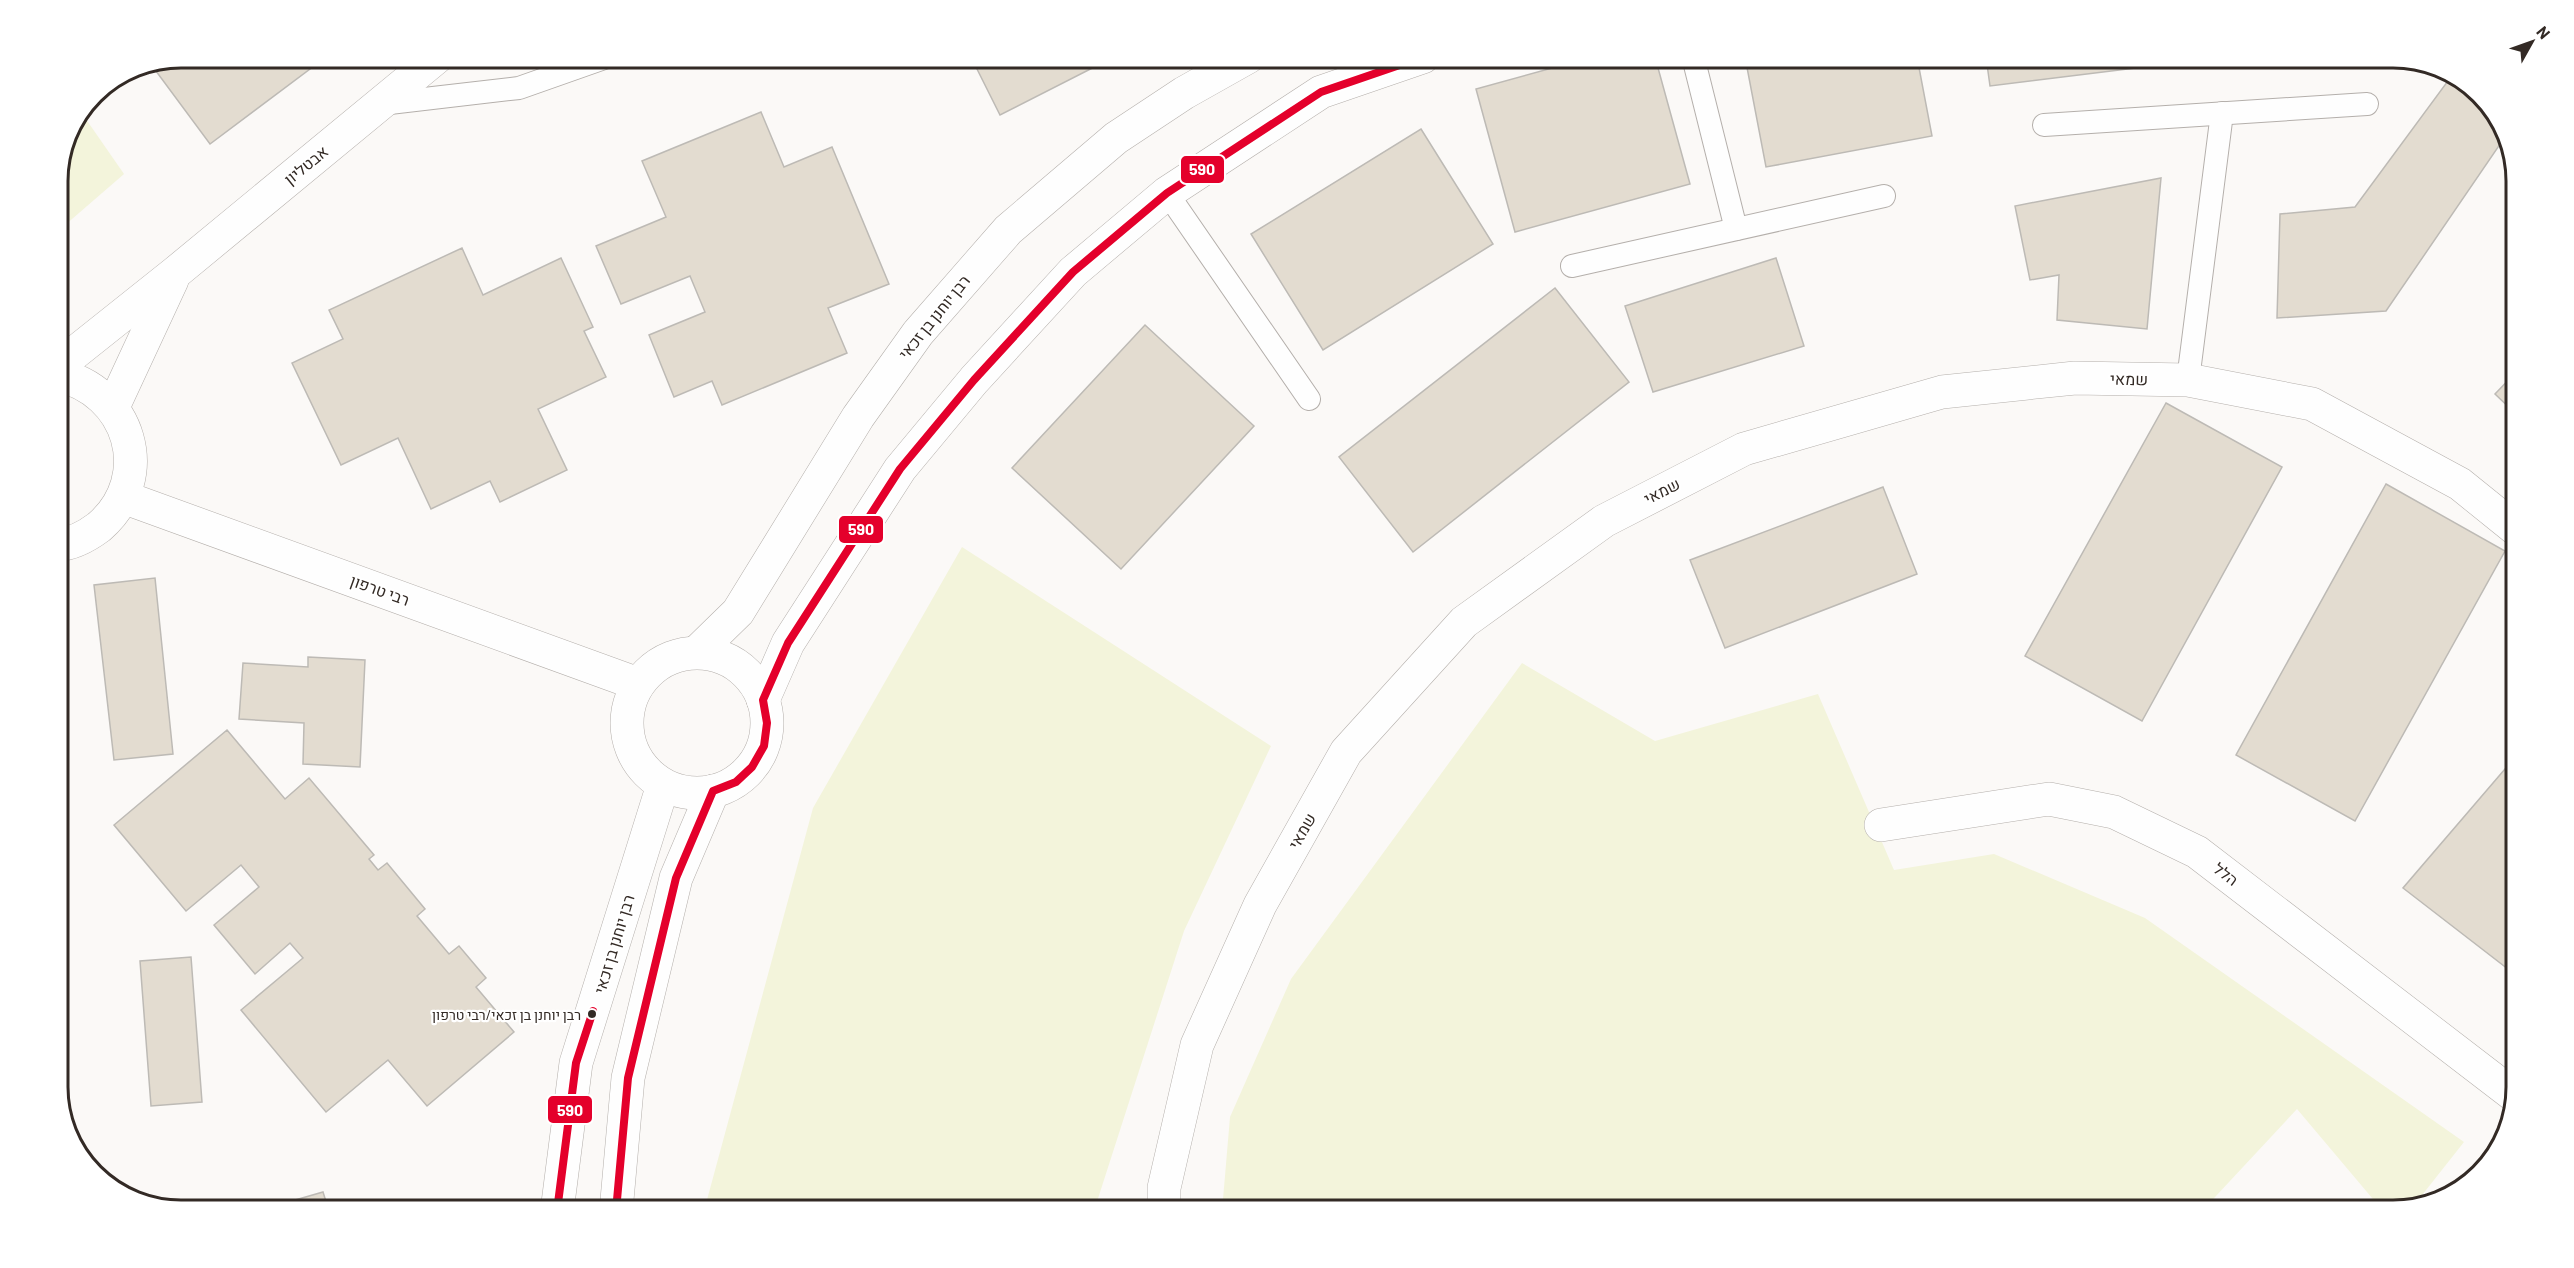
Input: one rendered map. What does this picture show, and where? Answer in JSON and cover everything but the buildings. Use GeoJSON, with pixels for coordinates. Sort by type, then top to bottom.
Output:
{"type":"FeatureCollection","features":[{"type":"Feature","properties":{"kind":"street","name":"אבטליון"},"geometry":{"type":"LineString","coordinates":[[68,358],[424,68]]}},
{"type":"Feature","properties":{"kind":"street","name":"רבן יוחנן בן זכאי"},"geometry":{"type":"LineString","coordinates":[[697,652],[738,612],[858,417],[918,333],[1008,230],[1116,138],[1184,93],[1228,68]]}},
{"type":"Feature","properties":{"kind":"street"},"geometry":{"type":"LineString","coordinates":[[764,700],[788,643],[900,469],[974,380],[1073,273],[1167,193],[1321,92],[1391,68]]}},
{"type":"Feature","properties":{"kind":"street","name":"אבטליון"},"geometry":{"type":"LineString","coordinates":[[113,407],[175,273]]}},
{"type":"Feature","properties":{"kind":"street"},"geometry":{"type":"LineString","coordinates":[[68,377],[95,390],[113,407],[125,428],[131,451],[130,474],[123,497],[109,518],[89,535],[68,545]]}},
{"type":"Feature","properties":{"kind":"street","name":"שמאי"},"geometry":{"type":"LineString","coordinates":[[1164,1200],[1164,1188],[1197,1045],[1260,905],[1346,752],[1464,622],[1604,521],[1744,449],[1942,392],[2075,378],[2188,380],[2312,404],[2460,484],[2506,521]]}},
{"type":"Feature","properties":{"kind":"street","name":"רבי טרפון"},"geometry":{"type":"LineString","coordinates":[[123,497],[638,684]]}},
{"type":"Feature","properties":{"kind":"street"},"geometry":{"type":"LineString","coordinates":[[697,652],[718,656],[738,666],[753,681],[764,700],[767,723],[764,746],[752,767],[735,782],[713,791],[697,794],[663,785],[645,770],[632,751],[626,728],[629,705],[638,684],[654,666],[674,655],[697,652]]}},
{"type":"Feature","properties":{"kind":"street","name":"רבן יוחנן בן זכאי"},"geometry":{"type":"LineString","coordinates":[[558,1200],[576,1064],[663,785]]}},
{"type":"Feature","properties":{"kind":"street"},"geometry":{"type":"LineString","coordinates":[[617,1200],[628,1078],[676,878],[713,791]]}},
{"type":"Feature","properties":{"kind":"street","name":"הלל"},"geometry":{"type":"LineString","coordinates":[[1881,825],[2049,799],[2114,812],[2197,852],[2506,1089]]}},
{"type":"Feature","properties":{"kind":"lane"},"geometry":{"type":"LineString","coordinates":[[380,104],[519,87],[575,68]]}},
{"type":"Feature","properties":{"kind":"lane"},"geometry":{"type":"LineString","coordinates":[[1696,68],[1736,230]]}},
{"type":"Feature","properties":{"kind":"lane"},"geometry":{"type":"LineString","coordinates":[[2044,125],[2367,104]]}},
{"type":"Feature","properties":{"kind":"lane"},"geometry":{"type":"LineString","coordinates":[[2188,380],[2222,113]]}},
{"type":"Feature","properties":{"kind":"lane"},"geometry":{"type":"LineString","coordinates":[[1167,193],[1309,399]]}},
{"type":"Feature","properties":{"kind":"lane"},"geometry":{"type":"LineString","coordinates":[[1572,267],[1884,196]]}},
{"type":"Feature","properties":{"kind":"green space"},"geometry":{"type":"Polygon","coordinates":[[[86,119],[124,174],[68,222],[68,173],[71,151],[86,119]]]}},
{"type":"Feature","properties":{"kind":"green space"},"geometry":{"type":"Polygon","coordinates":[[[962,547],[1271,746],[1184,931],[1098,1200],[707,1200],[813,808],[962,547]]]}},
{"type":"Feature","properties":{"kind":"green space"},"geometry":{"type":"Polygon","coordinates":[[[1522,663],[1655,741],[1818,694],[1894,870],[1994,854],[2145,918],[2464,1142],[2420,1198],[2408,1200],[2374,1200],[2297,1109],[2212,1200],[1223,1200],[1230,1117],[1291,979],[1522,663]]]}},
{"type":"Feature","properties":{"kind":"transit line","name":"590"},"geometry":{"type":"LineString","coordinates":[[617,1200],[628,1078],[676,878],[713,791],[736,782],[752,767],[764,746],[767,723],[763,700],[788,643],[900,469],[974,380],[1073,272],[1167,193],[1321,92],[1391,68]]}},
{"type":"Feature","properties":{"kind":"transit line","name":"590"},"geometry":{"type":"LineString","coordinates":[[558,1200],[576,1063],[593,1011]]}},
{"type":"Feature","properties":{"kind":"place","name":"רבן יוחנן בן זכאי/רבי טרפון"},"geometry":{"type":"Point","coordinates":[592,1014]}}]}
